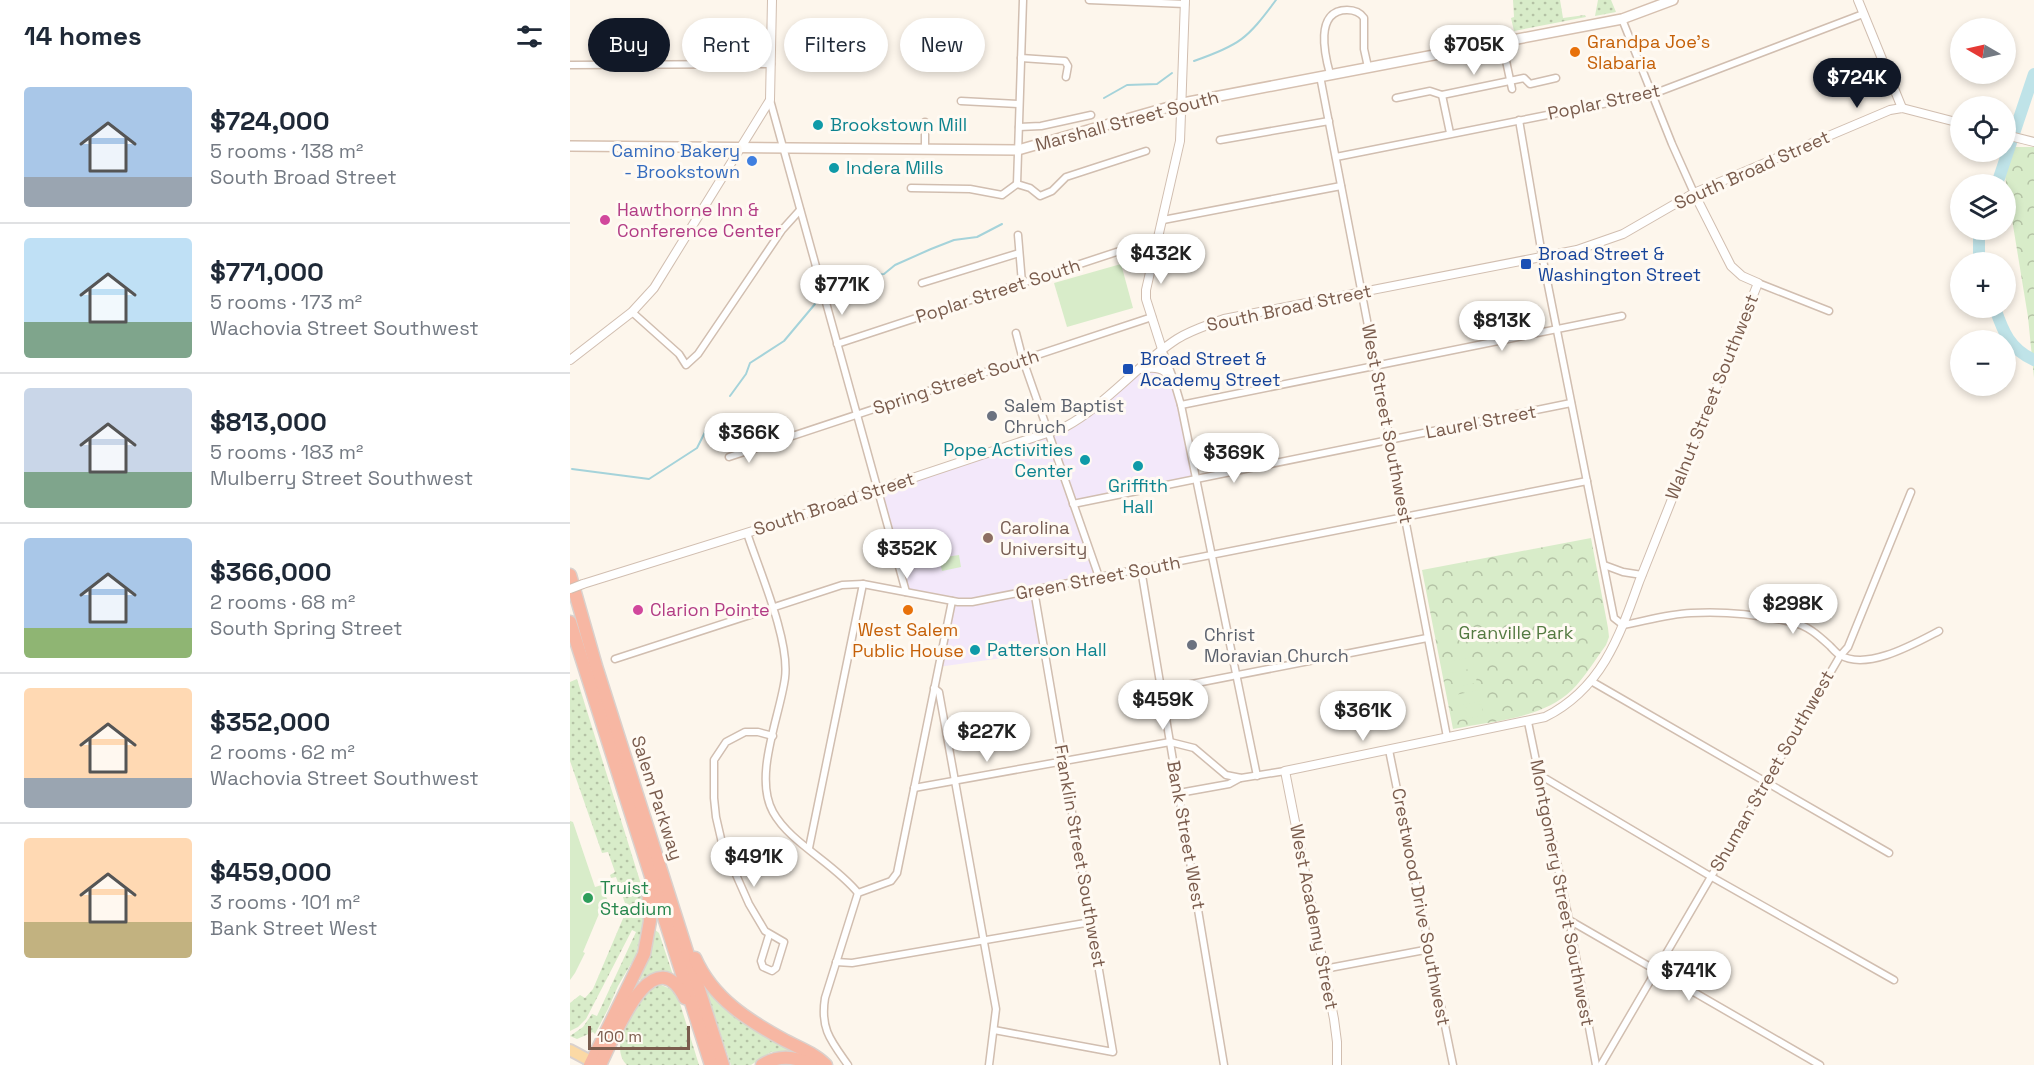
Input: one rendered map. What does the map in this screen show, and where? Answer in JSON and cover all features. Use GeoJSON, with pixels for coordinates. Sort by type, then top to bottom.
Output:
{"type":"FeatureCollection","features":[{"type":"Feature","properties":{"kind":"highway","name":"Salem Parkway"},"geometry":{"type":"LineString","coordinates":[[570,575],[596,666],[723,1065]]}},
{"type":"Feature","properties":{"kind":"highway","name":"Salem Parkway"},"geometry":{"type":"LineString","coordinates":[[570,622],[711,1065]]}},
{"type":"Feature","properties":{"kind":"highway"},"geometry":{"type":"LineString","coordinates":[[595,1064],[647,945],[651,904],[638,850],[639,838]]}},
{"type":"Feature","properties":{"kind":"highway"},"geometry":{"type":"LineString","coordinates":[[669,897],[677,904],[697,963],[723,999],[747,1019],[813,1055],[826,1065]]}},
{"type":"Feature","properties":{"kind":"highway"},"geometry":{"type":"LineString","coordinates":[[595,1064],[637,994],[652,980],[665,979],[678,986],[698,1023]]}},
{"type":"Feature","properties":{"kind":"highway"},"geometry":{"type":"LineString","coordinates":[[762,1065],[782,1058],[799,1059],[811,1065]]}},
{"type":"Feature","properties":{"kind":"main road","name":"Marshall Street South"},"geometry":{"type":"LineString","coordinates":[[570,146],[1018,150],[1183,103],[1622,19],[1673,0]]}},
{"type":"Feature","properties":{"kind":"main road"},"geometry":{"type":"LineString","coordinates":[[570,1050],[595,1064]]}},
{"type":"Feature","properties":{"kind":"street"},"geometry":{"type":"LineString","coordinates":[[772,0],[772,18]]}},
{"type":"Feature","properties":{"kind":"street"},"geometry":{"type":"LineString","coordinates":[[1017,184],[1023,0]]}},
{"type":"Feature","properties":{"kind":"street"},"geometry":{"type":"LineString","coordinates":[[1089,0],[1185,2],[1183,103],[1177,162],[1146,298],[1181,405],[1257,776]]}},
{"type":"Feature","properties":{"kind":"street"},"geometry":{"type":"LineString","coordinates":[[1858,0],[1902,108],[1950,120]]}},
{"type":"Feature","properties":{"kind":"street","name":"West Street Southwest"},"geometry":{"type":"LineString","coordinates":[[1368,67],[1364,49],[1364,18],[1353,11],[1342,11],[1334,15],[1327,23],[1323,43],[1329,121],[1447,737]]}},
{"type":"Feature","properties":{"kind":"street","name":"Poplar Street"},"geometry":{"type":"LineString","coordinates":[[1336,157],[1653,94],[1863,14]]}},
{"type":"Feature","properties":{"kind":"street","name":"Walnut Street Southwest"},"geometry":{"type":"LineString","coordinates":[[1285,771],[1545,717],[1561,709],[1578,696],[1591,681],[1623,626],[1758,283],[1742,276],[1731,266],[1672,144],[1622,19]]}},
{"type":"Feature","properties":{"kind":"street"},"geometry":{"type":"LineString","coordinates":[[1502,42],[1512,89]]}},
{"type":"Feature","properties":{"kind":"street"},"geometry":{"type":"LineString","coordinates":[[1021,58],[1065,61],[1068,66],[1066,77]]}},
{"type":"Feature","properties":{"kind":"street"},"geometry":{"type":"LineString","coordinates":[[570,65],[682,64]]}},
{"type":"Feature","properties":{"kind":"street"},"geometry":{"type":"LineString","coordinates":[[771,72],[771,100],[876,490],[906,592]]}},
{"type":"Feature","properties":{"kind":"street"},"geometry":{"type":"LineString","coordinates":[[1396,98],[1430,91],[1442,95],[1524,78],[1530,84],[1556,78]]}},
{"type":"Feature","properties":{"kind":"street"},"geometry":{"type":"LineString","coordinates":[[1442,95],[1450,133]]}},
{"type":"Feature","properties":{"kind":"street"},"geometry":{"type":"LineString","coordinates":[[570,360],[632,312],[662,276],[771,100]]}},
{"type":"Feature","properties":{"kind":"street"},"geometry":{"type":"LineString","coordinates":[[961,101],[1019,104]]}},
{"type":"Feature","properties":{"kind":"street","name":"South Broad Street"},"geometry":{"type":"LineString","coordinates":[[570,589],[1048,434],[1082,418],[1162,349],[1196,329],[1224,319],[1577,249],[1618,236],[1694,193],[1878,114],[1902,108]]}},
{"type":"Feature","properties":{"kind":"street"},"geometry":{"type":"LineString","coordinates":[[1019,127],[1041,126],[1091,115]]}},
{"type":"Feature","properties":{"kind":"street"},"geometry":{"type":"LineString","coordinates":[[1519,120],[1542,255],[1614,618],[1623,626],[1690,613],[1737,615],[1790,622],[1820,636],[1840,656],[1865,660],[1887,655],[1939,631]]}},
{"type":"Feature","properties":{"kind":"street"},"geometry":{"type":"LineString","coordinates":[[1220,140],[1329,121]]}},
{"type":"Feature","properties":{"kind":"street"},"geometry":{"type":"LineString","coordinates":[[925,122],[925,150]]}},
{"type":"Feature","properties":{"kind":"street"},"geometry":{"type":"LineString","coordinates":[[2016,138],[2034,142]]}},
{"type":"Feature","properties":{"kind":"street"},"geometry":{"type":"LineString","coordinates":[[1017,184],[1030,188],[1040,196],[1052,191],[1066,177],[1146,151]]}},
{"type":"Feature","properties":{"kind":"street"},"geometry":{"type":"LineString","coordinates":[[911,188],[970,189],[1002,195],[1017,184]]}},
{"type":"Feature","properties":{"kind":"street"},"geometry":{"type":"LineString","coordinates":[[1163,220],[1341,186]]}},
{"type":"Feature","properties":{"kind":"street"},"geometry":{"type":"LineString","coordinates":[[632,312],[679,354],[686,365],[698,354],[782,230],[800,210]]}},
{"type":"Feature","properties":{"kind":"street"},"geometry":{"type":"LineString","coordinates":[[1018,235],[1022,283]]}},
{"type":"Feature","properties":{"kind":"street","name":"Poplar Street South"},"geometry":{"type":"LineString","coordinates":[[837,344],[1159,238]]}},
{"type":"Feature","properties":{"kind":"street"},"geometry":{"type":"LineString","coordinates":[[922,283],[1019,253]]}},
{"type":"Feature","properties":{"kind":"street"},"geometry":{"type":"LineString","coordinates":[[1758,283],[1829,311]]}},
{"type":"Feature","properties":{"kind":"street"},"geometry":{"type":"LineString","coordinates":[[1181,405],[1622,316]]}},
{"type":"Feature","properties":{"kind":"street","name":"Spring Street South"},"geometry":{"type":"LineString","coordinates":[[729,458],[1152,317]]}},
{"type":"Feature","properties":{"kind":"street"},"geometry":{"type":"LineString","coordinates":[[1016,333],[1048,434],[1099,577]]}},
{"type":"Feature","properties":{"kind":"street"},"geometry":{"type":"LineString","coordinates":[[1139,369],[1156,367],[1166,371],[1173,378]]}},
{"type":"Feature","properties":{"kind":"street","name":"Laurel Street"},"geometry":{"type":"LineString","coordinates":[[1073,504],[1571,403]]}},
{"type":"Feature","properties":{"kind":"street","name":"Green Street South"},"geometry":{"type":"LineString","coordinates":[[615,658],[834,587],[850,584],[863,584],[952,601],[972,602],[1587,481]]}},
{"type":"Feature","properties":{"kind":"street","name":"Shuman Street Southwest"},"geometry":{"type":"LineString","coordinates":[[1598,1065],[1614,1042],[1765,782],[1848,646],[1911,492]]}},
{"type":"Feature","properties":{"kind":"street"},"geometry":{"type":"LineString","coordinates":[[747,533],[786,659],[766,783],[769,804],[788,832],[844,877],[858,893]]}},
{"type":"Feature","properties":{"kind":"street"},"geometry":{"type":"LineString","coordinates":[[1604,565],[1623,572],[1642,574]]}},
{"type":"Feature","properties":{"kind":"street","name":"Bank Street West"},"geometry":{"type":"LineString","coordinates":[[1141,569],[1224,1065]]}},
{"type":"Feature","properties":{"kind":"street"},"geometry":{"type":"LineString","coordinates":[[809,848],[863,584]]}},
{"type":"Feature","properties":{"kind":"street","name":"Franklin Street Southwest"},"geometry":{"type":"LineString","coordinates":[[994,1030],[1113,1052],[1034,590]]}},
{"type":"Feature","properties":{"kind":"street"},"geometry":{"type":"LineString","coordinates":[[858,893],[896,876],[952,601]]}},
{"type":"Feature","properties":{"kind":"street"},"geometry":{"type":"LineString","coordinates":[[1161,690],[1427,638]]}},
{"type":"Feature","properties":{"kind":"street"},"geometry":{"type":"LineString","coordinates":[[1591,681],[1889,853]]}},
{"type":"Feature","properties":{"kind":"street"},"geometry":{"type":"LineString","coordinates":[[934,688],[939,692],[957,780],[996,1009],[989,1065]]}},
{"type":"Feature","properties":{"kind":"street","name":"Montgomery Street Southwest"},"geometry":{"type":"LineString","coordinates":[[1528,722],[1598,1065]]}},
{"type":"Feature","properties":{"kind":"street"},"geometry":{"type":"LineString","coordinates":[[769,935],[761,961],[762,967],[772,971],[776,968],[784,942],[769,935],[748,904],[722,843],[716,817],[714,760],[726,742],[739,734],[752,732],[773,736]]}},
{"type":"Feature","properties":{"kind":"street"},"geometry":{"type":"LineString","coordinates":[[914,788],[1170,742],[1194,748],[1226,776],[1241,778],[1285,771]]}},
{"type":"Feature","properties":{"kind":"street","name":"Crestwood Drive Southwest"},"geometry":{"type":"LineString","coordinates":[[1389,750],[1453,1065]]}},
{"type":"Feature","properties":{"kind":"street","name":"West Academy Street"},"geometry":{"type":"LineString","coordinates":[[1285,771],[1336,1031],[1337,1065]]}},
{"type":"Feature","properties":{"kind":"street"},"geometry":{"type":"LineString","coordinates":[[1538,774],[1710,876],[1894,980]]}},
{"type":"Feature","properties":{"kind":"street"},"geometry":{"type":"LineString","coordinates":[[1179,793],[1229,784],[1241,778]]}},
{"type":"Feature","properties":{"kind":"street"},"geometry":{"type":"LineString","coordinates":[[846,1062],[829,1037],[823,1021],[825,998],[858,893]]}},
{"type":"Feature","properties":{"kind":"street"},"geometry":{"type":"LineString","coordinates":[[1569,920],[1820,1065]]}},
{"type":"Feature","properties":{"kind":"street"},"geometry":{"type":"LineString","coordinates":[[836,962],[852,963],[1091,922]]}},
{"type":"Feature","properties":{"kind":"street"},"geometry":{"type":"LineString","coordinates":[[1324,969],[1430,949]]}},
{"type":"Feature","properties":{"kind":"shaded area","name":"Carolina University"},"geometry":{"type":"Polygon","coordinates":[[[1162,349],[1197,479],[1074,504],[1099,577],[1034,590],[1045,652],[938,667],[952,601],[906,592],[876,490],[1048,434],[1067,432],[1085,420],[1082,418],[1162,349]]]}},
{"type":"Feature","properties":{"kind":"green space"},"geometry":{"type":"Polygon","coordinates":[[[1513,0],[1560,0],[1563,18],[1585,15],[1586,17],[1514,31],[1511,18],[1514,17],[1513,0]]]}},
{"type":"Feature","properties":{"kind":"green space"},"geometry":{"type":"Polygon","coordinates":[[[1598,0],[1611,0],[1616,12],[1595,16],[1598,0]]]}},
{"type":"Feature","properties":{"kind":"green space"},"geometry":{"type":"Polygon","coordinates":[[[2016,147],[2034,147],[2034,378],[2028,317],[2015,240],[2016,174],[2005,174],[2003,162],[2016,162],[2016,147]]]}},
{"type":"Feature","properties":{"kind":"green space"},"geometry":{"type":"Polygon","coordinates":[[[1121,264],[1133,308],[1067,327],[1054,283],[1121,264]]]}},
{"type":"Feature","properties":{"kind":"green space","name":"Granville Park"},"geometry":{"type":"Polygon","coordinates":[[[1591,538],[1609,637],[1590,668],[1572,690],[1560,700],[1546,707],[1500,721],[1453,729],[1422,570],[1591,538]]]}},
{"type":"Feature","properties":{"kind":"green space"},"geometry":{"type":"Polygon","coordinates":[[[959,555],[961,567],[942,571],[939,558],[959,555]]]}},
{"type":"Feature","properties":{"kind":"green space"},"geometry":{"type":"Polygon","coordinates":[[[1472,657],[1474,668],[1451,673],[1448,662],[1472,657]]]}},
{"type":"Feature","properties":{"kind":"green space"},"geometry":{"type":"Polygon","coordinates":[[[1475,672],[1477,683],[1454,687],[1451,676],[1475,672]]]}},
{"type":"Feature","properties":{"kind":"green space"},"geometry":{"type":"Polygon","coordinates":[[[577,679],[640,881],[644,920],[636,955],[595,1034],[593,1032],[577,1039],[570,1036],[583,1027],[592,1014],[597,1016],[636,932],[632,930],[586,1019],[570,1031],[570,1003],[580,995],[585,998],[593,989],[627,909],[616,877],[611,878],[610,875],[615,872],[608,852],[602,853],[570,761],[570,682],[577,679]]]}},
{"type":"Feature","properties":{"kind":"green space"},"geometry":{"type":"Polygon","coordinates":[[[1479,690],[1481,701],[1457,706],[1455,695],[1479,690]]]}},
{"type":"Feature","properties":{"kind":"green space"},"geometry":{"type":"Polygon","coordinates":[[[1481,704],[1484,715],[1460,720],[1458,709],[1481,704]]]}},
{"type":"Feature","properties":{"kind":"green space","name":"Truist Stadium"},"geometry":{"type":"Polygon","coordinates":[[[570,821],[573,822],[595,887],[602,885],[611,910],[603,912],[601,909],[583,952],[585,953],[570,980],[570,821]]]}},
{"type":"Feature","properties":{"kind":"green space"},"geometry":{"type":"Polygon","coordinates":[[[654,929],[659,933],[675,981],[643,982],[638,978],[654,929]]]}},
{"type":"Feature","properties":{"kind":"green space"},"geometry":{"type":"Polygon","coordinates":[[[659,984],[673,990],[678,997],[699,1065],[627,1065],[621,1056],[622,1034],[627,1021],[642,998],[659,984]]]}},
{"type":"Feature","properties":{"kind":"green space"},"geometry":{"type":"Polygon","coordinates":[[[709,988],[795,1049],[771,1052],[751,1065],[731,1065],[707,993],[709,988]]]}},
{"type":"Feature","properties":{"kind":"waterway"},"geometry":{"type":"LineString","coordinates":[[1194,61],[1233,45],[1257,24],[1276,0]]}},
{"type":"Feature","properties":{"kind":"waterway"},"geometry":{"type":"LineString","coordinates":[[1104,98],[1127,85],[1157,84],[1172,73]]}},
{"type":"Feature","properties":{"kind":"waterway"},"geometry":{"type":"LineString","coordinates":[[2000,174],[2034,74]]}},
{"type":"Feature","properties":{"kind":"waterway"},"geometry":{"type":"LineString","coordinates":[[832,288],[871,275],[884,274],[895,265],[931,249],[954,240],[977,237],[1002,224]]}},
{"type":"Feature","properties":{"kind":"waterway"},"geometry":{"type":"LineString","coordinates":[[1979,240],[1979,252]]}},
{"type":"Feature","properties":{"kind":"waterway"},"geometry":{"type":"LineString","coordinates":[[730,396],[746,374],[750,363],[784,341],[815,304]]}},
{"type":"Feature","properties":{"kind":"waterway"},"geometry":{"type":"LineString","coordinates":[[1999,318],[2013,345],[2034,360]]}},
{"type":"Feature","properties":{"kind":"waterway"},"geometry":{"type":"LineString","coordinates":[[572,469],[649,479],[697,448],[707,428]]}},
{"type":"Feature","properties":{"kind":"place","name":"Grandpa Joe's Slabaria"},"geometry":{"type":"Point","coordinates":[1575,52]}},
{"type":"Feature","properties":{"kind":"place","name":"Brookstown Mill"},"geometry":{"type":"Point","coordinates":[818,125]}},
{"type":"Feature","properties":{"kind":"place","name":"Camino Bakery - Brookstown"},"geometry":{"type":"Point","coordinates":[752,161]}},
{"type":"Feature","properties":{"kind":"place","name":"Indera Mills"},"geometry":{"type":"Point","coordinates":[834,168]}},
{"type":"Feature","properties":{"kind":"place","name":"Hawthorne Inn & Conference Center"},"geometry":{"type":"Point","coordinates":[605,220]}},
{"type":"Feature","properties":{"kind":"place","name":"Broad Street & Washington Street"},"geometry":{"type":"Point","coordinates":[1526,264]}},
{"type":"Feature","properties":{"kind":"place","name":"Broad Street & Academy Street"},"geometry":{"type":"Point","coordinates":[1128,369]}},
{"type":"Feature","properties":{"kind":"place","name":"Salem Baptist Chruch"},"geometry":{"type":"Point","coordinates":[992,416]}},
{"type":"Feature","properties":{"kind":"place","name":"Pope Activities Center"},"geometry":{"type":"Point","coordinates":[1085,460]}},
{"type":"Feature","properties":{"kind":"place","name":"Griffith Hall"},"geometry":{"type":"Point","coordinates":[1138,466]}},
{"type":"Feature","properties":{"kind":"place","name":"Carolina University"},"geometry":{"type":"Point","coordinates":[988,538]}},
{"type":"Feature","properties":{"kind":"place","name":"Clarion Pointe"},"geometry":{"type":"Point","coordinates":[638,610]}},
{"type":"Feature","properties":{"kind":"place","name":"West Salem Public House"},"geometry":{"type":"Point","coordinates":[908,610]}},
{"type":"Feature","properties":{"kind":"place","name":"Christ Moravian Church"},"geometry":{"type":"Point","coordinates":[1192,645]}},
{"type":"Feature","properties":{"kind":"place","name":"Patterson Hall"},"geometry":{"type":"Point","coordinates":[975,650]}},
{"type":"Feature","properties":{"kind":"place","name":"Truist Stadium"},"geometry":{"type":"Point","coordinates":[588,898]}}]}
